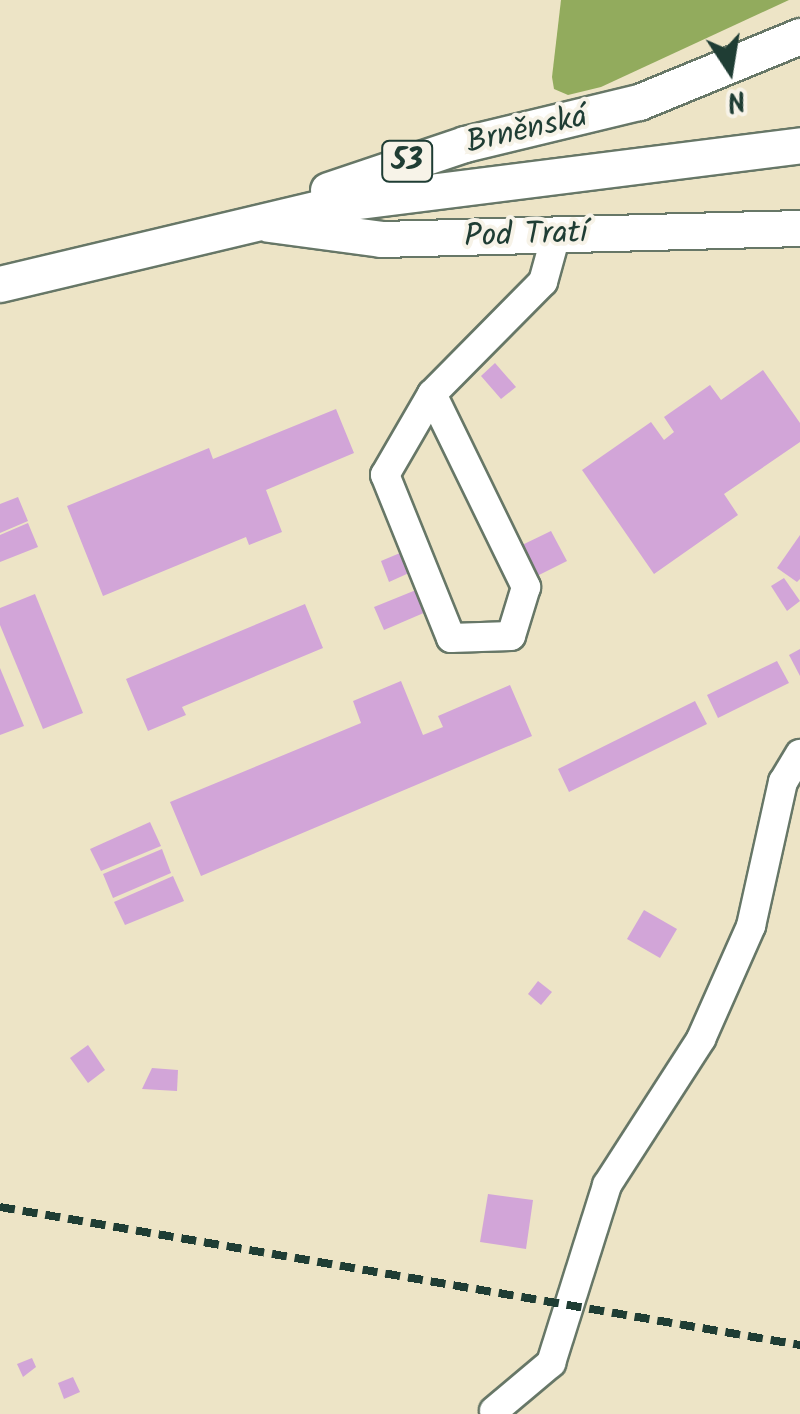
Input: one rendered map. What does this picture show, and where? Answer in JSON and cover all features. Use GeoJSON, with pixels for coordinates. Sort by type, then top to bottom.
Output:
{"type":"FeatureCollection","features":[{"type":"Feature","properties":{"kind":"main road","name":"Brněnská"},"geometry":{"type":"LineString","coordinates":[[253,220],[392,166],[567,124],[682,87],[800,36]]}},
{"type":"Feature","properties":{"kind":"main road"},"geometry":{"type":"LineString","coordinates":[[410,192],[567,124]]}},
{"type":"Feature","properties":{"kind":"main road"},"geometry":{"type":"LineString","coordinates":[[253,220],[410,192],[800,146]]}},
{"type":"Feature","properties":{"kind":"main road","name":"Pod Tratí"},"geometry":{"type":"LineString","coordinates":[[253,220],[350,238],[800,228]]}},
{"type":"Feature","properties":{"kind":"main road","name":"53"},"geometry":{"type":"LineString","coordinates":[[0,284],[253,220]]}},
{"type":"Feature","properties":{"kind":"lane"},"geometry":{"type":"LineString","coordinates":[[432,394],[526,587],[511,636],[451,638],[385,475],[432,394],[543,282],[556,235]]}},
{"type":"Feature","properties":{"kind":"lane"},"geometry":{"type":"LineString","coordinates":[[494,1411],[552,1363],[607,1184],[701,1038],[751,926],[783,782],[800,754]]}},
{"type":"Feature","properties":{"kind":"green space"},"geometry":{"type":"Polygon","coordinates":[[[561,0],[789,0],[601,87],[568,95],[554,89],[552,77],[561,0]]]}},
{"type":"Feature","properties":{"kind":"building"},"geometry":{"type":"Polygon","coordinates":[[[495,363],[516,387],[501,399],[481,376],[495,363]]]}},
{"type":"Feature","properties":{"kind":"building"},"geometry":{"type":"Polygon","coordinates":[[[763,370],[800,423],[800,442],[724,494],[738,515],[654,574],[582,470],[651,422],[664,440],[674,432],[664,417],[710,385],[721,400],[763,370]]]}},
{"type":"Feature","properties":{"kind":"building"},"geometry":{"type":"Polygon","coordinates":[[[336,409],[354,453],[266,490],[282,532],[249,545],[246,537],[103,596],[67,506],[209,448],[213,459],[336,409]]]}},
{"type":"Feature","properties":{"kind":"building"},"geometry":{"type":"Polygon","coordinates":[[[18,497],[28,521],[0,533],[0,504],[18,497]]]}},
{"type":"Feature","properties":{"kind":"building"},"geometry":{"type":"Polygon","coordinates":[[[28,523],[38,547],[0,562],[0,535],[28,523]]]}},
{"type":"Feature","properties":{"kind":"building"},"geometry":{"type":"Polygon","coordinates":[[[551,531],[567,561],[535,577],[520,546],[551,531]]]}},
{"type":"Feature","properties":{"kind":"building"},"geometry":{"type":"Polygon","coordinates":[[[800,535],[800,579],[797,582],[777,568],[800,535]]]}},
{"type":"Feature","properties":{"kind":"building"},"geometry":{"type":"Polygon","coordinates":[[[400,553],[409,573],[389,582],[381,561],[400,553]]]}},
{"type":"Feature","properties":{"kind":"building"},"geometry":{"type":"Polygon","coordinates":[[[784,578],[800,601],[787,611],[771,586],[784,578]]]}},
{"type":"Feature","properties":{"kind":"building"},"geometry":{"type":"Polygon","coordinates":[[[416,590],[426,612],[384,630],[374,607],[416,590]]]}},
{"type":"Feature","properties":{"kind":"building"},"geometry":{"type":"Polygon","coordinates":[[[35,594],[83,713],[43,729],[0,625],[0,608],[35,594]]]}},
{"type":"Feature","properties":{"kind":"building"},"geometry":{"type":"Polygon","coordinates":[[[305,604],[323,648],[182,707],[186,715],[148,731],[126,679],[305,604]]]}},
{"type":"Feature","properties":{"kind":"building"},"geometry":{"type":"Polygon","coordinates":[[[800,649],[800,676],[789,655],[800,649]]]}},
{"type":"Feature","properties":{"kind":"building"},"geometry":{"type":"Polygon","coordinates":[[[777,661],[789,683],[718,718],[707,695],[777,661]]]}},
{"type":"Feature","properties":{"kind":"building"},"geometry":{"type":"Polygon","coordinates":[[[0,668],[24,726],[0,735],[0,668]]]}},
{"type":"Feature","properties":{"kind":"building"},"geometry":{"type":"Polygon","coordinates":[[[401,681],[423,735],[443,727],[438,716],[510,685],[532,736],[201,876],[170,802],[361,723],[353,701],[401,681]]]}},
{"type":"Feature","properties":{"kind":"building"},"geometry":{"type":"Polygon","coordinates":[[[695,701],[707,724],[569,792],[558,769],[695,701]]]}},
{"type":"Feature","properties":{"kind":"building"},"geometry":{"type":"Polygon","coordinates":[[[150,822],[161,846],[101,871],[90,849],[150,822]]]}},
{"type":"Feature","properties":{"kind":"building"},"geometry":{"type":"Polygon","coordinates":[[[162,849],[171,873],[113,898],[103,874],[162,849]]]}},
{"type":"Feature","properties":{"kind":"building"},"geometry":{"type":"Polygon","coordinates":[[[173,876],[184,901],[125,925],[114,902],[173,876]]]}},
{"type":"Feature","properties":{"kind":"building"},"geometry":{"type":"Polygon","coordinates":[[[644,910],[677,929],[660,958],[627,939],[644,910]]]}},
{"type":"Feature","properties":{"kind":"building"},"geometry":{"type":"Polygon","coordinates":[[[538,981],[552,992],[541,1005],[528,994],[538,981]]]}},
{"type":"Feature","properties":{"kind":"building"},"geometry":{"type":"Polygon","coordinates":[[[88,1045],[105,1070],[88,1083],[70,1058],[88,1045]]]}},
{"type":"Feature","properties":{"kind":"building"},"geometry":{"type":"Polygon","coordinates":[[[152,1068],[178,1070],[177,1091],[142,1089],[152,1068]]]}},
{"type":"Feature","properties":{"kind":"building"},"geometry":{"type":"Polygon","coordinates":[[[488,1194],[533,1200],[526,1249],[480,1242],[488,1194]]]}},
{"type":"Feature","properties":{"kind":"building"},"geometry":{"type":"Polygon","coordinates":[[[32,1358],[36,1367],[23,1377],[17,1364],[32,1358]]]}},
{"type":"Feature","properties":{"kind":"building"},"geometry":{"type":"Polygon","coordinates":[[[73,1377],[80,1392],[64,1399],[58,1383],[73,1377]]]}},
{"type":"Feature","properties":{"kind":"railway"},"geometry":{"type":"LineString","coordinates":[[0,1207],[800,1345]]}}]}
